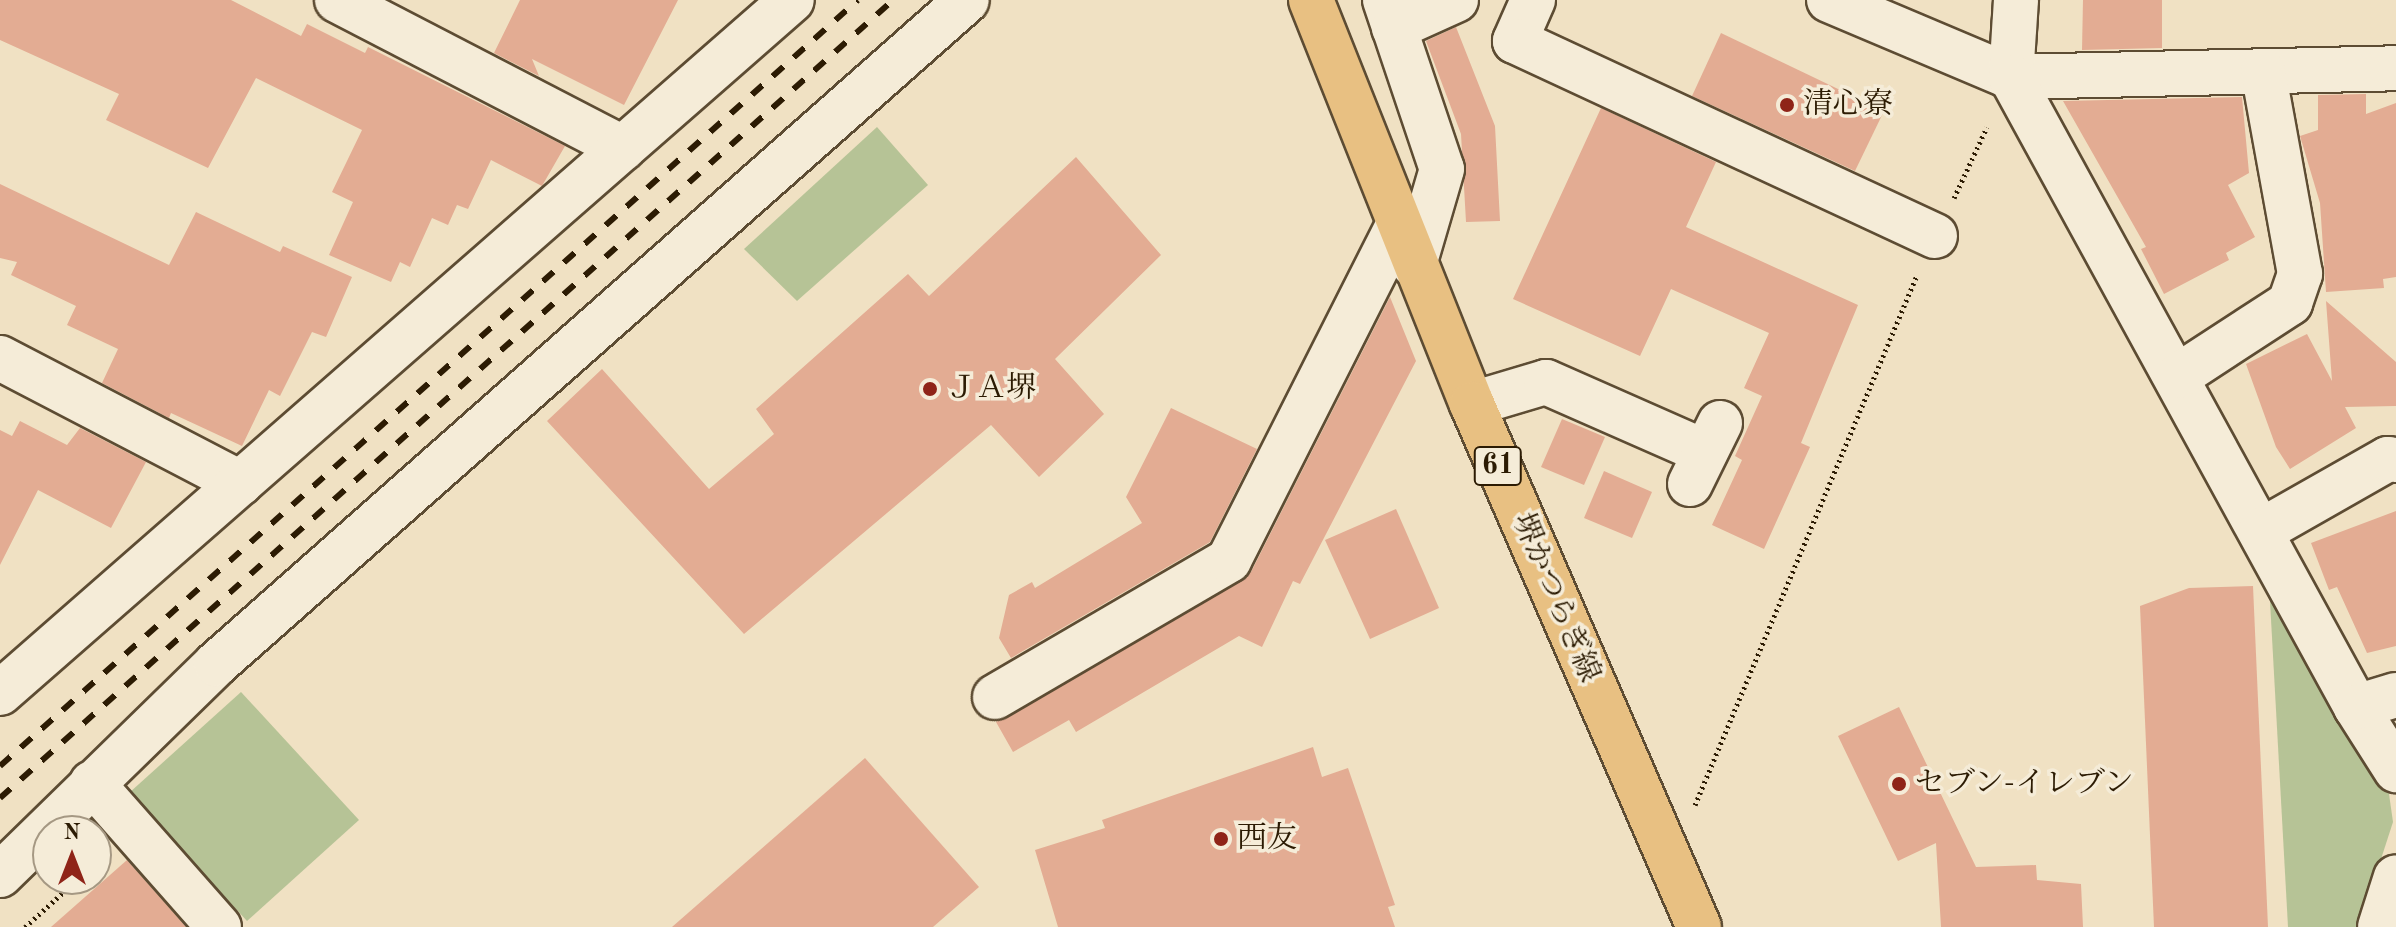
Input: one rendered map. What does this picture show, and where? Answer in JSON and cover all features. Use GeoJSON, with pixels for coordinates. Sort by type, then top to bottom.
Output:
{"type":"FeatureCollection","features":[{"type":"Feature","properties":{"kind":"main road","name":"堺かつらぎ線"},"geometry":{"type":"LineString","coordinates":[[1311,0],[1414,265],[1472,404],[1699,927]]}},
{"type":"Feature","properties":{"kind":"street"},"geometry":{"type":"LineString","coordinates":[[337,0],[623,148]]}},
{"type":"Feature","properties":{"kind":"street"},"geometry":{"type":"LineString","coordinates":[[0,693],[792,0]]}},
{"type":"Feature","properties":{"kind":"street"},"geometry":{"type":"LineString","coordinates":[[0,875],[216,664],[967,0]]}},
{"type":"Feature","properties":{"kind":"street"},"geometry":{"type":"LineString","coordinates":[[1414,265],[1442,169],[1390,14],[1456,0]]}},
{"type":"Feature","properties":{"kind":"street"},"geometry":{"type":"LineString","coordinates":[[1533,0],[1515,41],[1935,236]]}},
{"type":"Feature","properties":{"kind":"street"},"geometry":{"type":"LineString","coordinates":[[1829,0],[2011,77],[2396,68]]}},
{"type":"Feature","properties":{"kind":"street"},"geometry":{"type":"LineString","coordinates":[[2016,0],[2011,77],[2261,531],[2376,701],[2396,770]]}},
{"type":"Feature","properties":{"kind":"street"},"geometry":{"type":"LineString","coordinates":[[2178,376],[2290,303],[2300,274],[2263,71]]}},
{"type":"Feature","properties":{"kind":"street"},"geometry":{"type":"LineString","coordinates":[[995,697],[1229,560],[1399,224]]}},
{"type":"Feature","properties":{"kind":"street"},"geometry":{"type":"LineString","coordinates":[[0,358],[240,483]]}},
{"type":"Feature","properties":{"kind":"street"},"geometry":{"type":"LineString","coordinates":[[1472,404],[1546,382],[1705,453]]}},
{"type":"Feature","properties":{"kind":"street"},"geometry":{"type":"LineString","coordinates":[[2261,531],[2388,459],[2396,460]]}},
{"type":"Feature","properties":{"kind":"street"},"geometry":{"type":"LineString","coordinates":[[92,783],[219,927]]}},
{"type":"Feature","properties":{"kind":"street"},"geometry":{"type":"LineString","coordinates":[[2380,927],[2396,877]]}},
{"type":"Feature","properties":{"kind":"path"},"geometry":{"type":"LineString","coordinates":[[1670,865],[1935,236],[2011,77]]}},
{"type":"Feature","properties":{"kind":"path"},"geometry":{"type":"LineString","coordinates":[[25,927],[60,895]]}},
{"type":"Feature","properties":{"kind":"green space"},"geometry":{"type":"Polygon","coordinates":[[[877,127],[928,185],[797,301],[744,249],[877,127]]]}},
{"type":"Feature","properties":{"kind":"green space"},"geometry":{"type":"Polygon","coordinates":[[[2269,583],[2388,787],[2393,822],[2359,927],[2288,927],[2269,583]]]}},
{"type":"Feature","properties":{"kind":"green space"},"geometry":{"type":"Polygon","coordinates":[[[241,692],[359,820],[247,921],[129,793],[241,692]]]}},
{"type":"Feature","properties":{"kind":"building"},"geometry":{"type":"Polygon","coordinates":[[[0,0],[231,0],[301,36],[307,24],[365,53],[368,47],[565,146],[542,186],[491,160],[468,209],[457,205],[448,225],[432,218],[410,267],[400,262],[391,282],[329,255],[353,202],[332,192],[362,130],[256,78],[208,168],[106,120],[119,94],[0,40],[0,0]]]}},
{"type":"Feature","properties":{"kind":"building"},"geometry":{"type":"Polygon","coordinates":[[[520,0],[678,0],[624,105],[532,59],[539,76],[494,53],[520,0]]]}},
{"type":"Feature","properties":{"kind":"building"},"geometry":{"type":"Polygon","coordinates":[[[2083,0],[2162,0],[2162,48],[2082,50],[2083,0]]]}},
{"type":"Feature","properties":{"kind":"building"},"geometry":{"type":"Polygon","coordinates":[[[1456,27],[1495,126],[1500,221],[1466,222],[1461,134],[1426,41],[1456,27]]]}},
{"type":"Feature","properties":{"kind":"building","name":"清心寮"},"geometry":{"type":"Polygon","coordinates":[[[1721,33],[1884,111],[1855,171],[1692,96],[1721,33]]]}},
{"type":"Feature","properties":{"kind":"building"},"geometry":{"type":"Polygon","coordinates":[[[2366,94],[2366,114],[2396,103],[2396,277],[2383,279],[2384,288],[2326,292],[2320,203],[2300,136],[2318,130],[2318,95],[2366,94]]]}},
{"type":"Feature","properties":{"kind":"building"},"geometry":{"type":"Polygon","coordinates":[[[2242,97],[2249,173],[2228,185],[2255,237],[2226,253],[2229,260],[2164,294],[2141,249],[2146,247],[2063,101],[2242,97]]]}},
{"type":"Feature","properties":{"kind":"building"},"geometry":{"type":"Polygon","coordinates":[[[1601,108],[1716,162],[1686,227],[1858,305],[1801,443],[1810,447],[1764,549],[1712,525],[1742,460],[1735,456],[1762,396],[1744,388],[1769,333],[1671,289],[1640,356],[1513,299],[1601,108]]]}},
{"type":"Feature","properties":{"kind":"building","name":"ＪＡ堺"},"geometry":{"type":"Polygon","coordinates":[[[1076,157],[1161,255],[1055,359],[1104,414],[1039,477],[991,425],[744,634],[547,421],[602,369],[709,489],[774,434],[756,409],[908,274],[929,296],[1076,157]]]}},
{"type":"Feature","properties":{"kind":"building"},"geometry":{"type":"Polygon","coordinates":[[[0,184],[169,265],[196,212],[280,252],[283,246],[352,277],[326,337],[312,332],[280,396],[269,390],[242,446],[171,413],[169,418],[102,383],[118,349],[67,325],[76,306],[11,275],[17,262],[0,258],[0,184]]]}},
{"type":"Feature","properties":{"kind":"building"},"geometry":{"type":"Polygon","coordinates":[[[1390,297],[1416,361],[1300,584],[1293,581],[1262,647],[1239,636],[1076,732],[1069,720],[1013,752],[996,722],[1251,572],[1390,297]]]}},
{"type":"Feature","properties":{"kind":"building"},"geometry":{"type":"Polygon","coordinates":[[[2326,301],[2396,362],[2396,406],[2345,407],[2356,428],[2290,469],[2276,447],[2246,364],[2307,334],[2332,381],[2326,301]]]}},
{"type":"Feature","properties":{"kind":"building"},"geometry":{"type":"Polygon","coordinates":[[[1171,408],[1257,449],[1210,542],[1011,658],[999,638],[1009,595],[1032,582],[1035,588],[1142,523],[1126,497],[1171,408]]]}},
{"type":"Feature","properties":{"kind":"building"},"geometry":{"type":"Polygon","coordinates":[[[1562,419],[1605,437],[1584,485],[1541,467],[1562,419]]]}},
{"type":"Feature","properties":{"kind":"building"},"geometry":{"type":"Polygon","coordinates":[[[20,421],[67,445],[80,428],[146,462],[111,528],[38,490],[0,565],[0,430],[12,436],[20,421]]]}},
{"type":"Feature","properties":{"kind":"building"},"geometry":{"type":"Polygon","coordinates":[[[1604,471],[1652,492],[1632,538],[1584,518],[1604,471]]]}},
{"type":"Feature","properties":{"kind":"building"},"geometry":{"type":"Polygon","coordinates":[[[1396,509],[1439,608],[1370,639],[1325,540],[1396,509]]]}},
{"type":"Feature","properties":{"kind":"building"},"geometry":{"type":"Polygon","coordinates":[[[2396,511],[2396,646],[2367,653],[2337,587],[2329,590],[2311,543],[2396,511]]]}},
{"type":"Feature","properties":{"kind":"building"},"geometry":{"type":"Polygon","coordinates":[[[2253,586],[2268,927],[2154,927],[2140,606],[2189,588],[2253,586]]]}},
{"type":"Feature","properties":{"kind":"building"},"geometry":{"type":"Polygon","coordinates":[[[1899,707],[1976,867],[2036,865],[2037,880],[2081,884],[2083,927],[1941,927],[1936,843],[1898,861],[1838,736],[1899,707]]]}},
{"type":"Feature","properties":{"kind":"building","name":"西友"},"geometry":{"type":"Polygon","coordinates":[[[1313,747],[1322,777],[1348,768],[1395,905],[1388,907],[1395,927],[1058,927],[1035,850],[1105,828],[1102,820],[1313,747]]]}},
{"type":"Feature","properties":{"kind":"building"},"geometry":{"type":"Polygon","coordinates":[[[865,758],[979,887],[933,927],[672,927],[865,758]]]}},
{"type":"Feature","properties":{"kind":"building"},"geometry":{"type":"Polygon","coordinates":[[[127,860],[186,927],[51,927],[87,895],[112,895],[112,873],[127,860]]]}},
{"type":"Feature","properties":{"kind":"railway"},"geometry":{"type":"LineString","coordinates":[[0,766],[858,0]]}},
{"type":"Feature","properties":{"kind":"railway"},"geometry":{"type":"LineString","coordinates":[[0,798],[893,0]]}},
{"type":"Feature","properties":{"kind":"place","name":"清心寮"},"geometry":{"type":"Point","coordinates":[1787,105]}},
{"type":"Feature","properties":{"kind":"place","name":"ＪＡ堺"},"geometry":{"type":"Point","coordinates":[930,389]}},
{"type":"Feature","properties":{"kind":"place","name":"セブン-イレブン"},"geometry":{"type":"Point","coordinates":[1899,784]}},
{"type":"Feature","properties":{"kind":"place","name":"西友"},"geometry":{"type":"Point","coordinates":[1221,839]}}]}
